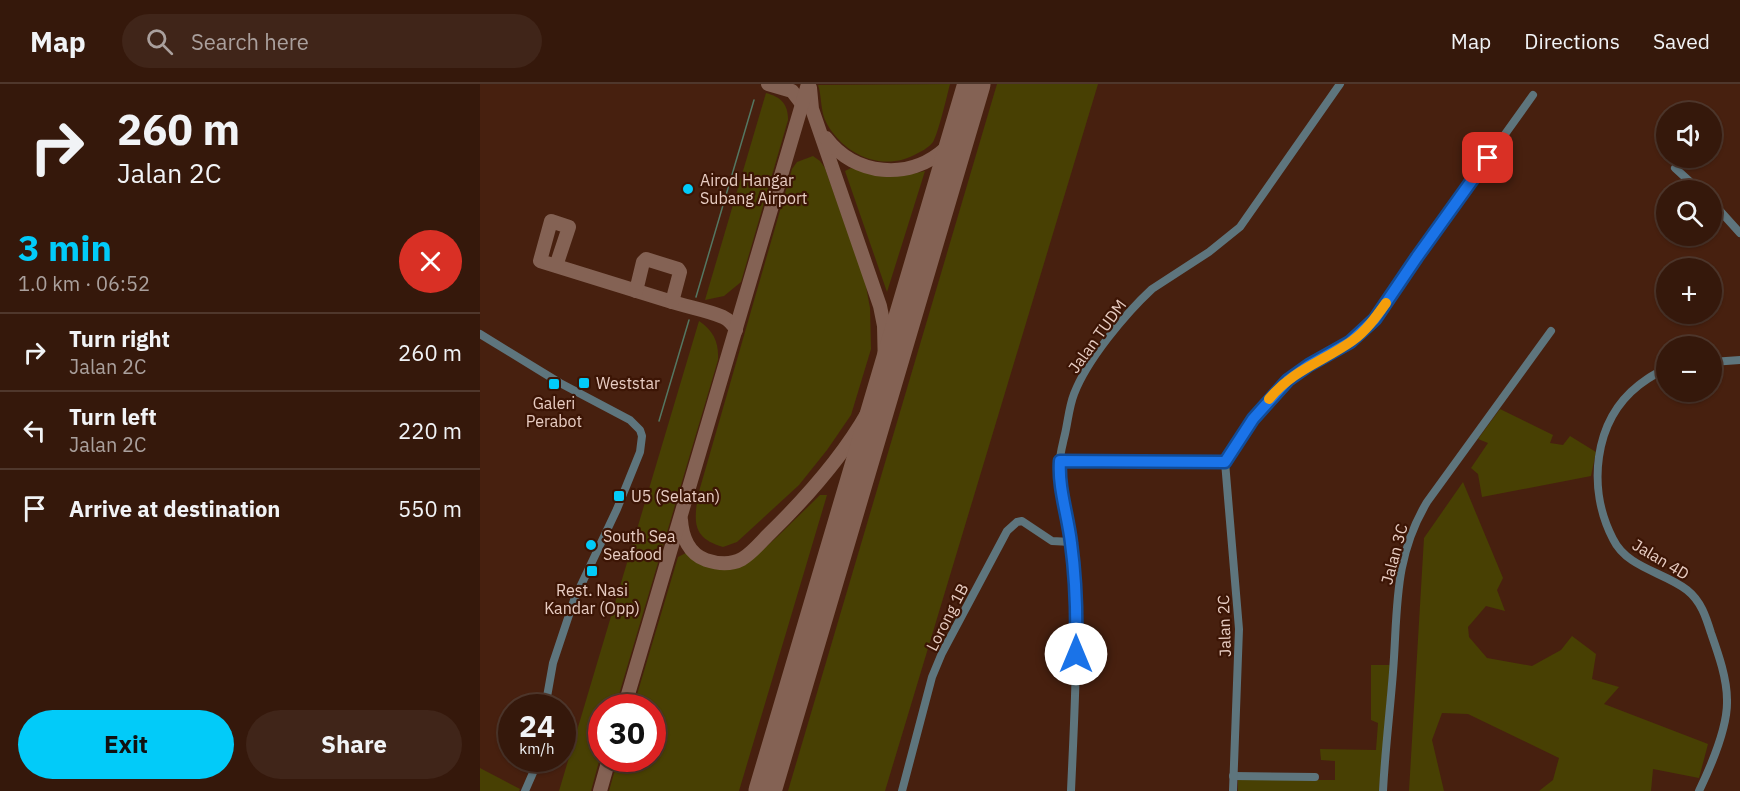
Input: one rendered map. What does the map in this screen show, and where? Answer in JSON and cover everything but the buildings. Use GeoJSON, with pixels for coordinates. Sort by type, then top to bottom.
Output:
{"type":"FeatureCollection","features":[{"type":"Feature","properties":{"kind":"street","name":"Jalan TUDM"},"geometry":{"type":"LineString","coordinates":[[1071,791],[1076,643],[1075,583],[1059,473],[1075,392],[1088,366],[1115,329],[1152,289],[1209,252],[1240,227],[1340,84]]}},
{"type":"Feature","properties":{"kind":"street"},"geometry":{"type":"LineString","coordinates":[[1060,461],[1225,462],[1253,419],[1288,380],[1309,365],[1350,342],[1375,319],[1533,95]]}},
{"type":"Feature","properties":{"kind":"street"},"geometry":{"type":"LineString","coordinates":[[1675,168],[1688,180]]}},
{"type":"Feature","properties":{"kind":"street"},"geometry":{"type":"LineString","coordinates":[[1722,213],[1740,233]]}},
{"type":"Feature","properties":{"kind":"street"},"geometry":{"type":"LineString","coordinates":[[480,329],[562,380],[577,392]]}},
{"type":"Feature","properties":{"kind":"street","name":"Jalan 3C"},"geometry":{"type":"LineString","coordinates":[[1383,791],[1396,600],[1406,550],[1413,530],[1427,502],[1508,394],[1551,331]]}},
{"type":"Feature","properties":{"kind":"street"},"geometry":{"type":"LineString","coordinates":[[480,334],[560,383],[630,420],[640,430],[642,442],[640,452],[574,600],[553,663],[547,694]]}},
{"type":"Feature","properties":{"kind":"street"},"geometry":{"type":"LineString","coordinates":[[1722,361],[1740,360]]}},
{"type":"Feature","properties":{"kind":"street","name":"Jalan 4D"},"geometry":{"type":"LineString","coordinates":[[1656,375],[1646,380],[1620,403],[1607,425],[1597,468],[1597,478],[1599,496],[1614,542],[1622,553],[1680,585],[1694,596],[1704,612],[1715,642],[1725,683],[1726,717],[1699,791]]}},
{"type":"Feature","properties":{"kind":"street","name":"Jalan 2C"},"geometry":{"type":"LineString","coordinates":[[1225,462],[1239,629],[1233,791]]}},
{"type":"Feature","properties":{"kind":"street","name":"Lorong 1B"},"geometry":{"type":"LineString","coordinates":[[902,791],[933,676],[942,654],[1007,531],[1017,522],[1022,521],[1052,541],[1071,543]]}},
{"type":"Feature","properties":{"kind":"street"},"geometry":{"type":"LineString","coordinates":[[525,791],[533,772]]}},
{"type":"Feature","properties":{"kind":"street"},"geometry":{"type":"LineString","coordinates":[[1233,776],[1315,777]]}},
{"type":"Feature","properties":{"kind":"shaded area"},"geometry":{"type":"Polygon","coordinates":[[[950,84],[933,142],[920,152],[905,159],[892,161],[867,158],[844,145],[827,124],[818,85],[950,84]]]}},
{"type":"Feature","properties":{"kind":"shaded area"},"geometry":{"type":"Polygon","coordinates":[[[997,84],[1098,84],[885,791],[788,791],[997,84]]]}},
{"type":"Feature","properties":{"kind":"shaded area"},"geometry":{"type":"Polygon","coordinates":[[[766,93],[783,102],[788,120],[741,282],[724,296],[705,300],[766,93]]]}},
{"type":"Feature","properties":{"kind":"shaded area"},"geometry":{"type":"Polygon","coordinates":[[[813,156],[825,168],[865,281],[870,308],[871,349],[851,415],[827,450],[799,485],[737,542],[723,547],[705,539],[697,528],[698,495],[792,169],[797,162],[813,156]]]}},
{"type":"Feature","properties":{"kind":"shaded area"},"geometry":{"type":"Polygon","coordinates":[[[851,168],[888,176],[925,171],[887,292],[845,171],[851,168]]]}},
{"type":"Feature","properties":{"kind":"shaded area"},"geometry":{"type":"Polygon","coordinates":[[[699,321],[714,338],[718,348],[718,360],[619,694],[588,694],[588,772],[596,772],[591,791],[559,791],[565,772],[576,772],[576,734],[699,321]]]}},
{"type":"Feature","properties":{"kind":"shaded area"},"geometry":{"type":"Polygon","coordinates":[[[1500,409],[1553,435],[1550,443],[1563,445],[1570,436],[1596,452],[1591,476],[1482,497],[1478,474],[1471,468],[1488,443],[1478,439],[1500,409]]]}},
{"type":"Feature","properties":{"kind":"shaded area"},"geometry":{"type":"Polygon","coordinates":[[[1463,482],[1503,578],[1497,590],[1505,611],[1486,606],[1468,627],[1469,637],[1487,658],[1532,666],[1561,650],[1572,636],[1596,654],[1592,679],[1619,687],[1604,704],[1708,744],[1699,778],[1653,769],[1651,791],[1539,791],[1553,780],[1559,758],[1468,714],[1442,713],[1432,740],[1444,791],[1409,791],[1424,538],[1463,482]]]}},
{"type":"Feature","properties":{"kind":"shaded area"},"geometry":{"type":"Polygon","coordinates":[[[820,495],[827,495],[739,791],[609,791],[614,772],[666,772],[666,694],[637,694],[678,557],[686,553],[712,568],[734,568],[745,563],[766,547],[820,495]]]}},
{"type":"Feature","properties":{"kind":"shaded area"},"geometry":{"type":"Polygon","coordinates":[[[1371,665],[1390,665],[1379,791],[1238,791],[1238,780],[1335,780],[1335,761],[1321,760],[1320,749],[1376,750],[1378,723],[1371,720],[1371,665]]]}},
{"type":"Feature","properties":{"kind":"shaded area"},"geometry":{"type":"Polygon","coordinates":[[[480,768],[520,789],[519,791],[480,791],[480,768]]]}},
{"type":"Feature","properties":{"kind":"waterway"},"geometry":{"type":"LineString","coordinates":[[696,297],[754,100]]}},
{"type":"Feature","properties":{"kind":"waterway"},"geometry":{"type":"LineString","coordinates":[[659,421],[689,320]]}},
{"type":"Feature","properties":{"kind":"taxiway"},"geometry":{"type":"LineString","coordinates":[[768,84],[792,91],[802,104]]}},
{"type":"Feature","properties":{"kind":"taxiway"},"geometry":{"type":"LineString","coordinates":[[628,694],[808,84]]}},
{"type":"Feature","properties":{"kind":"taxiway"},"geometry":{"type":"LineString","coordinates":[[810,88],[812,109],[880,306],[884,326],[885,369]]}},
{"type":"Feature","properties":{"kind":"taxiway"},"geometry":{"type":"LineString","coordinates":[[826,138],[838,151],[867,167],[899,170],[931,159],[945,149],[954,137],[966,112]]}},
{"type":"Feature","properties":{"kind":"taxiway"},"geometry":{"type":"LineString","coordinates":[[556,266],[569,227],[551,221],[540,261],[556,266],[572,271],[676,303],[723,317],[736,330]]}},
{"type":"Feature","properties":{"kind":"taxiway"},"geometry":{"type":"LineString","coordinates":[[636,291],[643,262],[646,259],[678,269],[680,272],[672,302]]}},
{"type":"Feature","properties":{"kind":"taxiway"},"geometry":{"type":"LineString","coordinates":[[681,520],[688,544],[700,557],[724,563],[746,557],[797,506],[847,445],[868,412],[894,354]]}},
{"type":"Feature","properties":{"kind":"taxiway"},"geometry":{"type":"LineString","coordinates":[[600,791],[605,772]]}},
{"type":"Feature","properties":{"kind":"runway"},"geometry":{"type":"LineString","coordinates":[[765,791],[974,84]]}},
{"type":"Feature","properties":{"kind":"slow traffic"},"geometry":{"type":"LineString","coordinates":[[1269,399],[1295,374],[1350,342],[1375,319],[1386,303]]}},
{"type":"Feature","properties":{"kind":"place","name":"Airod Hangar Subang Airport"},"geometry":{"type":"Point","coordinates":[688,189]}},
{"type":"Feature","properties":{"kind":"place","name":"Weststar"},"geometry":{"type":"Point","coordinates":[584,383]}},
{"type":"Feature","properties":{"kind":"place","name":"Galeri Perabot"},"geometry":{"type":"Point","coordinates":[554,384]}},
{"type":"Feature","properties":{"kind":"place","name":"U5 (Selatan)"},"geometry":{"type":"Point","coordinates":[619,496]}},
{"type":"Feature","properties":{"kind":"place","name":"South Sea Seafood"},"geometry":{"type":"Point","coordinates":[591,545]}},
{"type":"Feature","properties":{"kind":"place","name":"Rest. Nasi Kandar (Opp)"},"geometry":{"type":"Point","coordinates":[592,571]}},
{"type":"Feature","properties":{"kind":"route"},"geometry":{"type":"LineString","coordinates":[[1076,654],[1075,583],[1059,473],[1060,461],[1225,462],[1253,419],[1275,392],[1295,374],[1350,342],[1375,319],[1488,158]]}}]}
